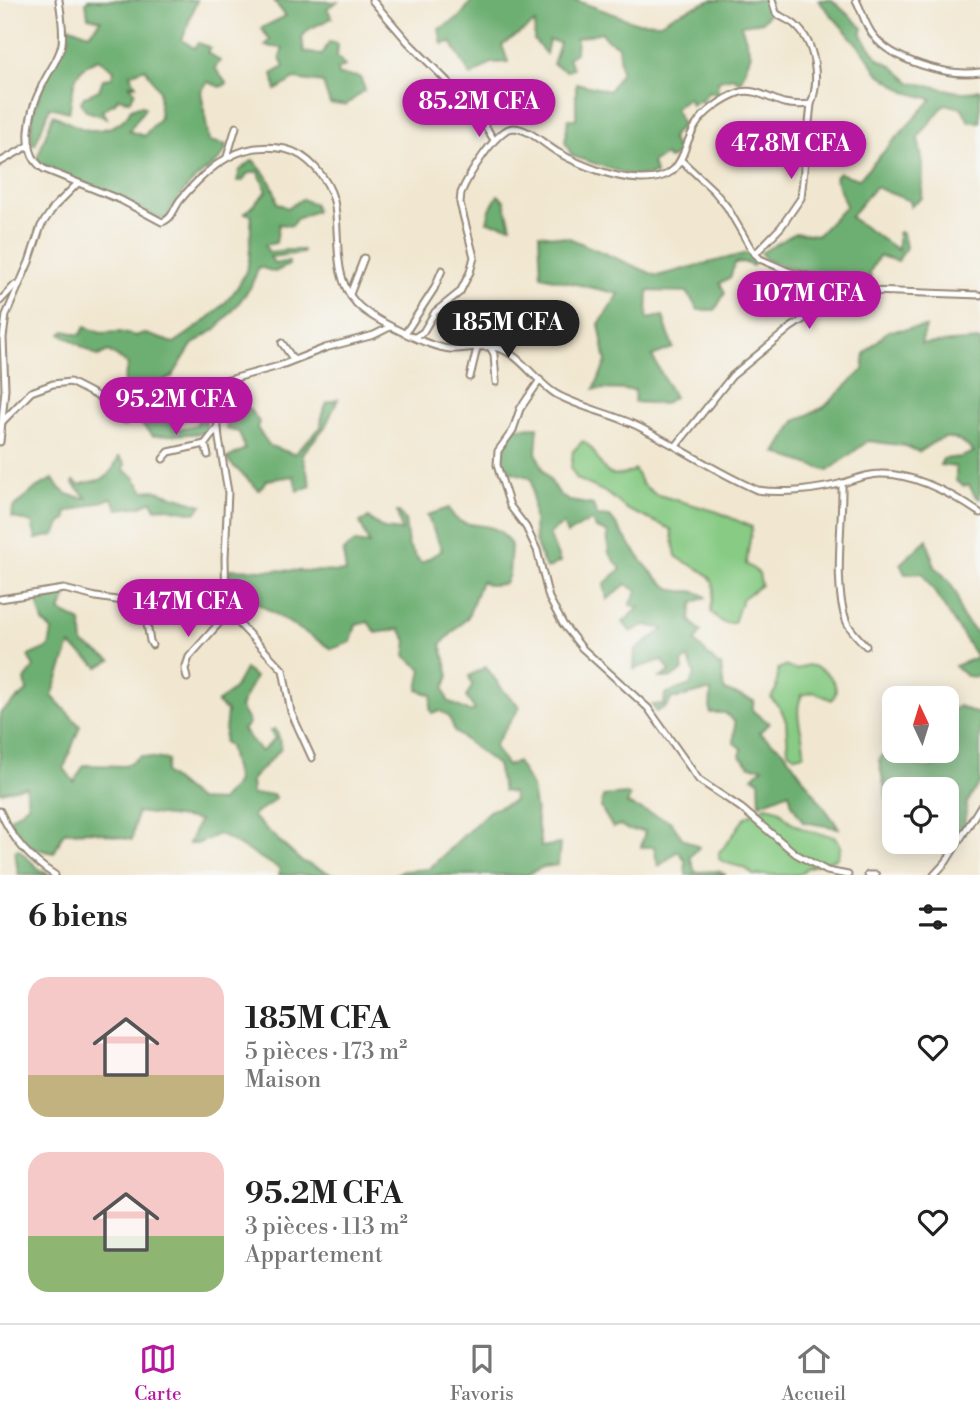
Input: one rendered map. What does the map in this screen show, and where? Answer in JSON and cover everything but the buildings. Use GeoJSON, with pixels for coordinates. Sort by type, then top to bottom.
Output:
{"type":"FeatureCollection","features":[{"type":"Feature","properties":{"kind":"street"},"geometry":{"type":"LineString","coordinates":[[60,0],[62,43],[34,104],[31,118],[30,145],[37,164],[77,184],[121,200],[159,222],[165,222],[192,186],[226,158],[241,150],[268,146],[298,153],[317,169],[334,202],[339,255],[350,294],[361,308],[390,327],[443,348],[490,347],[505,351],[561,397],[626,421],[757,490],[792,491],[880,474],[907,477],[949,494],[980,513]]}},
{"type":"Feature","properties":{"kind":"street"},"geometry":{"type":"LineString","coordinates":[[372,0],[408,42],[474,108],[494,139]]}},
{"type":"Feature","properties":{"kind":"street"},"geometry":{"type":"LineString","coordinates":[[755,254],[781,228],[801,198],[815,75],[815,64],[809,46],[798,27],[776,13],[772,0]]}},
{"type":"Feature","properties":{"kind":"street"},"geometry":{"type":"LineString","coordinates":[[856,0],[873,35],[897,54],[944,71],[965,74],[980,72]]}},
{"type":"Feature","properties":{"kind":"street"},"geometry":{"type":"LineString","coordinates":[[415,337],[423,332],[435,312],[460,292],[470,272],[473,251],[460,198],[464,185],[494,139],[504,131],[516,129],[566,157],[616,175],[631,178],[657,177],[682,164],[695,126],[737,93],[751,91],[783,102],[811,104]]}},
{"type":"Feature","properties":{"kind":"street"},"geometry":{"type":"LineString","coordinates":[[226,158],[236,127]]}},
{"type":"Feature","properties":{"kind":"street"},"geometry":{"type":"LineString","coordinates":[[0,162],[30,145]]}},
{"type":"Feature","properties":{"kind":"street"},"geometry":{"type":"LineString","coordinates":[[682,164],[714,191],[727,207],[755,254],[766,262],[790,272],[871,291],[980,295]]}},
{"type":"Feature","properties":{"kind":"street"},"geometry":{"type":"LineString","coordinates":[[0,442],[3,327],[9,304],[46,218],[77,184]]}},
{"type":"Feature","properties":{"kind":"street"},"geometry":{"type":"LineString","coordinates":[[350,294],[364,258]]}},
{"type":"Feature","properties":{"kind":"street"},"geometry":{"type":"LineString","coordinates":[[406,332],[434,289],[442,271]]}},
{"type":"Feature","properties":{"kind":"street"},"geometry":{"type":"LineString","coordinates":[[0,301],[20,280]]}},
{"type":"Feature","properties":{"kind":"street"},"geometry":{"type":"LineString","coordinates":[[676,446],[732,376],[790,328],[817,312],[871,291]]}},
{"type":"Feature","properties":{"kind":"street"},"geometry":{"type":"LineString","coordinates":[[2,422],[31,392],[53,384],[70,383],[99,397],[110,399],[139,393],[177,380],[214,384],[263,371],[326,348],[374,335],[390,327]]}},
{"type":"Feature","properties":{"kind":"street"},"geometry":{"type":"LineString","coordinates":[[282,343],[293,359]]}},
{"type":"Feature","properties":{"kind":"street"},"geometry":{"type":"LineString","coordinates":[[490,347],[494,354],[495,382]]}},
{"type":"Feature","properties":{"kind":"street"},"geometry":{"type":"LineString","coordinates":[[470,377],[477,348]]}},
{"type":"Feature","properties":{"kind":"street"},"geometry":{"type":"LineString","coordinates":[[540,380],[520,409],[513,430],[498,451],[497,465],[510,506],[526,527],[537,550],[549,598],[563,624],[582,648],[648,708],[699,780],[741,808],[796,854],[827,871],[848,875]]}},
{"type":"Feature","properties":{"kind":"street"},"geometry":{"type":"LineString","coordinates":[[187,678],[185,669],[190,657],[227,611],[225,558],[228,492],[214,384]]}},
{"type":"Feature","properties":{"kind":"street"},"geometry":{"type":"LineString","coordinates":[[163,459],[169,452],[205,444],[218,428]]}},
{"type":"Feature","properties":{"kind":"street"},"geometry":{"type":"LineString","coordinates":[[205,444],[208,455]]}},
{"type":"Feature","properties":{"kind":"street"},"geometry":{"type":"LineString","coordinates":[[842,483],[839,542],[841,598],[846,623],[866,646]]}},
{"type":"Feature","properties":{"kind":"street"},"geometry":{"type":"LineString","coordinates":[[0,599],[64,589],[96,597],[168,607],[227,611]]}},
{"type":"Feature","properties":{"kind":"street"},"geometry":{"type":"LineString","coordinates":[[152,645],[147,624],[168,607]]}},
{"type":"Feature","properties":{"kind":"street"},"geometry":{"type":"LineString","coordinates":[[227,611],[283,670],[291,712],[312,758]]}},
{"type":"Feature","properties":{"kind":"street"},"geometry":{"type":"LineString","coordinates":[[934,875],[946,862],[980,807]]}},
{"type":"Feature","properties":{"kind":"street"},"geometry":{"type":"LineString","coordinates":[[0,811],[7,829],[21,847],[55,875]]}},
{"type":"Feature","properties":{"kind":"street"},"geometry":{"type":"LineString","coordinates":[[868,875],[876,875]]}},
{"type":"Feature","properties":{"kind":"green space"},"geometry":{"type":"Polygon","coordinates":[[[88,0],[197,0],[182,40],[194,48],[198,43],[211,48],[207,52],[220,61],[215,68],[227,84],[220,87],[208,82],[201,91],[209,141],[227,145],[225,151],[218,161],[185,189],[166,218],[159,219],[123,198],[76,180],[37,159],[53,115],[85,129],[102,129],[119,123],[131,109],[142,105],[145,108],[129,131],[144,136],[160,118],[159,90],[145,68],[130,74],[136,85],[129,85],[135,92],[130,101],[118,98],[115,103],[102,110],[107,118],[86,111],[81,102],[84,97],[99,90],[103,79],[112,78],[114,70],[98,59],[89,63],[75,80],[69,112],[50,107],[35,145],[31,144],[34,111],[61,46],[65,25],[89,34],[101,20],[88,17],[88,0]]]}},
{"type":"Feature","properties":{"kind":"green space"},"geometry":{"type":"Polygon","coordinates":[[[273,0],[337,2],[327,8],[332,18],[309,29],[302,37],[304,52],[322,55],[329,42],[338,44],[337,56],[345,66],[338,69],[338,75],[360,77],[365,90],[346,105],[330,104],[323,83],[295,79],[276,90],[272,74],[284,67],[280,57],[283,48],[265,46],[270,40],[261,28],[286,16],[273,0]]]}},
{"type":"Feature","properties":{"kind":"green space"},"geometry":{"type":"Polygon","coordinates":[[[472,0],[575,0],[635,22],[660,23],[712,0],[769,0],[769,13],[762,22],[741,25],[751,54],[740,83],[734,77],[719,80],[717,88],[721,97],[709,91],[701,102],[699,100],[691,105],[688,97],[675,108],[682,125],[671,138],[680,154],[669,159],[665,155],[652,163],[656,174],[633,176],[572,156],[565,142],[568,119],[576,119],[576,83],[609,91],[621,73],[618,46],[605,38],[602,32],[577,38],[576,53],[568,58],[573,68],[566,71],[553,64],[560,43],[549,40],[546,54],[534,40],[535,23],[502,45],[508,62],[491,63],[471,76],[451,42],[442,44],[439,29],[460,17],[472,0]]]}},
{"type":"Feature","properties":{"kind":"green space"},"geometry":{"type":"Polygon","coordinates":[[[818,0],[832,0],[863,28],[861,35],[879,59],[891,65],[912,83],[963,92],[980,90],[980,122],[969,122],[962,108],[945,104],[918,138],[923,164],[922,198],[910,206],[910,201],[875,187],[850,217],[898,250],[898,232],[903,233],[906,247],[898,261],[879,256],[870,272],[872,288],[813,276],[766,260],[761,253],[795,233],[818,235],[846,206],[835,177],[839,173],[859,179],[932,99],[906,92],[878,73],[865,53],[818,0]]]}},
{"type":"Feature","properties":{"kind":"green space"},"geometry":{"type":"Polygon","coordinates":[[[253,160],[272,185],[277,203],[288,208],[302,199],[314,204],[316,211],[296,219],[292,226],[279,224],[276,243],[265,245],[269,253],[303,250],[303,253],[270,257],[275,264],[289,261],[289,265],[275,272],[259,267],[250,288],[234,309],[217,328],[192,345],[172,377],[141,390],[121,392],[128,364],[108,351],[98,356],[61,334],[65,331],[80,335],[85,327],[101,333],[119,332],[136,336],[143,333],[174,343],[218,310],[236,289],[248,265],[252,215],[245,213],[267,191],[258,171],[247,174],[243,181],[237,181],[240,170],[253,160]]]}},
{"type":"Feature","properties":{"kind":"green space"},"geometry":{"type":"Polygon","coordinates":[[[498,195],[504,200],[511,226],[487,222],[490,209],[498,195]]]}},
{"type":"Feature","properties":{"kind":"green space"},"geometry":{"type":"Polygon","coordinates":[[[539,234],[569,238],[657,276],[747,253],[757,260],[753,266],[743,262],[735,263],[730,278],[720,283],[725,293],[715,310],[698,310],[687,292],[648,291],[647,319],[663,316],[673,348],[652,356],[674,397],[664,404],[634,402],[635,390],[594,389],[606,362],[599,324],[619,294],[541,276],[539,234]]]}},
{"type":"Feature","properties":{"kind":"green space"},"geometry":{"type":"Polygon","coordinates":[[[926,327],[921,344],[980,340],[980,499],[969,485],[963,486],[956,481],[956,467],[940,465],[943,459],[974,452],[953,438],[941,439],[919,452],[906,446],[868,441],[828,471],[776,453],[795,421],[824,407],[863,370],[865,353],[888,331],[926,327]]]}},
{"type":"Feature","properties":{"kind":"green space"},"geometry":{"type":"Polygon","coordinates":[[[190,382],[196,391],[163,408],[177,413],[171,418],[175,430],[196,425],[202,414],[212,411],[213,414],[205,421],[208,433],[153,436],[134,417],[127,419],[125,427],[121,427],[113,418],[118,411],[127,413],[130,399],[170,385],[190,382]]]}},
{"type":"Feature","properties":{"kind":"green space"},"geometry":{"type":"Polygon","coordinates":[[[338,399],[325,427],[302,454],[311,486],[297,491],[294,476],[267,480],[259,490],[226,459],[245,449],[239,432],[226,429],[228,409],[247,406],[259,422],[257,428],[270,446],[294,454],[321,427],[322,414],[327,403],[338,399]]]}},
{"type":"Feature","properties":{"kind":"green space"},"geometry":{"type":"Polygon","coordinates":[[[538,427],[536,452],[543,470],[561,496],[570,501],[593,505],[597,516],[610,517],[645,564],[670,588],[697,592],[706,597],[693,603],[690,620],[701,632],[695,642],[721,665],[724,690],[754,701],[752,710],[769,723],[759,733],[783,750],[839,828],[803,822],[792,804],[789,792],[760,804],[759,780],[753,777],[763,767],[750,766],[740,756],[742,749],[734,743],[735,722],[725,713],[710,713],[711,691],[672,698],[667,706],[656,712],[652,705],[664,704],[665,694],[690,685],[695,674],[688,658],[682,663],[683,670],[671,678],[660,678],[670,671],[662,660],[634,669],[635,651],[664,629],[644,625],[631,632],[623,622],[640,607],[630,605],[637,591],[626,584],[607,600],[604,584],[621,569],[609,553],[607,532],[596,528],[591,520],[567,534],[563,524],[549,534],[560,562],[546,569],[535,541],[532,481],[529,477],[501,469],[501,451],[515,428],[538,427]]]}},
{"type":"Feature","properties":{"kind":"green space"},"geometry":{"type":"Polygon","coordinates":[[[583,441],[607,472],[614,475],[635,470],[642,484],[655,494],[718,512],[752,527],[746,564],[759,573],[761,585],[742,599],[734,623],[723,623],[711,612],[713,583],[705,573],[676,556],[671,529],[628,510],[607,493],[577,479],[571,469],[573,451],[583,441]]]}},
{"type":"Feature","properties":{"kind":"green space"},"geometry":{"type":"Polygon","coordinates":[[[119,457],[125,463],[124,470],[133,476],[144,491],[154,490],[202,505],[195,513],[162,507],[156,509],[152,501],[141,506],[118,509],[112,498],[66,513],[67,519],[60,524],[55,535],[36,539],[32,523],[12,517],[13,508],[37,487],[53,479],[67,494],[87,498],[73,484],[74,481],[79,485],[107,477],[119,457]]]}},
{"type":"Feature","properties":{"kind":"green space"},"geometry":{"type":"Polygon","coordinates":[[[449,508],[453,516],[464,523],[499,531],[511,545],[509,574],[505,584],[489,585],[481,581],[468,617],[441,644],[449,676],[444,689],[448,701],[469,712],[475,710],[466,697],[472,686],[469,676],[486,667],[520,707],[494,746],[507,766],[517,762],[532,787],[541,847],[560,844],[558,865],[543,867],[526,875],[393,875],[403,871],[429,869],[489,811],[514,801],[513,793],[503,791],[497,765],[455,732],[449,716],[440,711],[432,713],[432,695],[418,690],[422,669],[405,656],[407,641],[400,629],[376,633],[368,622],[356,625],[351,642],[332,649],[229,586],[229,569],[346,572],[343,551],[355,542],[369,544],[360,522],[368,518],[384,529],[402,531],[397,512],[405,520],[408,545],[421,563],[442,550],[427,515],[449,508]]]}},
{"type":"Feature","properties":{"kind":"green space"},"geometry":{"type":"Polygon","coordinates":[[[927,539],[934,566],[949,581],[957,595],[961,615],[980,637],[980,677],[966,676],[955,666],[977,657],[922,573],[905,574],[900,564],[927,539]]]}},
{"type":"Feature","properties":{"kind":"green space"},"geometry":{"type":"Polygon","coordinates":[[[68,593],[60,611],[81,622],[83,644],[111,660],[99,667],[70,645],[52,696],[80,726],[64,768],[74,782],[84,765],[125,766],[141,756],[168,760],[165,773],[198,800],[221,801],[237,782],[229,746],[224,742],[227,711],[217,703],[234,689],[245,669],[255,677],[240,707],[249,723],[243,730],[261,752],[275,739],[270,731],[275,729],[281,749],[251,780],[252,795],[273,794],[276,799],[252,816],[301,861],[334,875],[279,875],[280,869],[219,834],[197,844],[189,844],[199,820],[137,812],[132,840],[92,831],[64,832],[54,853],[25,846],[8,820],[28,805],[26,786],[1,792],[0,790],[0,713],[27,691],[25,680],[34,667],[28,656],[49,647],[52,631],[43,622],[35,596],[68,593]]]}},
{"type":"Feature","properties":{"kind":"green space"},"geometry":{"type":"Polygon","coordinates":[[[807,665],[825,672],[830,677],[834,682],[835,694],[832,700],[814,692],[802,695],[798,709],[804,754],[796,756],[788,751],[786,721],[781,709],[771,698],[776,689],[778,669],[785,666],[796,670],[807,665]]]}},
{"type":"Feature","properties":{"kind":"green space"},"geometry":{"type":"Polygon","coordinates":[[[959,706],[980,715],[980,782],[967,803],[964,826],[959,830],[959,777],[882,777],[879,760],[882,756],[882,763],[911,763],[921,767],[933,767],[934,763],[959,763],[959,706]]]}},
{"type":"Feature","properties":{"kind":"green space"},"geometry":{"type":"Polygon","coordinates":[[[627,794],[630,797],[627,804],[670,821],[683,839],[699,847],[690,857],[695,872],[718,871],[726,875],[686,875],[685,860],[678,851],[658,867],[654,847],[641,847],[645,831],[628,830],[620,825],[613,828],[601,808],[603,796],[627,794]]]}},
{"type":"Feature","properties":{"kind":"green space"},"geometry":{"type":"Polygon","coordinates":[[[766,806],[778,809],[800,827],[834,836],[841,846],[837,858],[807,868],[798,875],[753,875],[746,869],[719,859],[719,852],[745,818],[766,806]]]}},
{"type":"Feature","properties":{"kind":"green space"},"geometry":{"type":"Polygon","coordinates":[[[18,849],[39,869],[50,875],[18,874],[15,851],[18,849]]]}}]}
